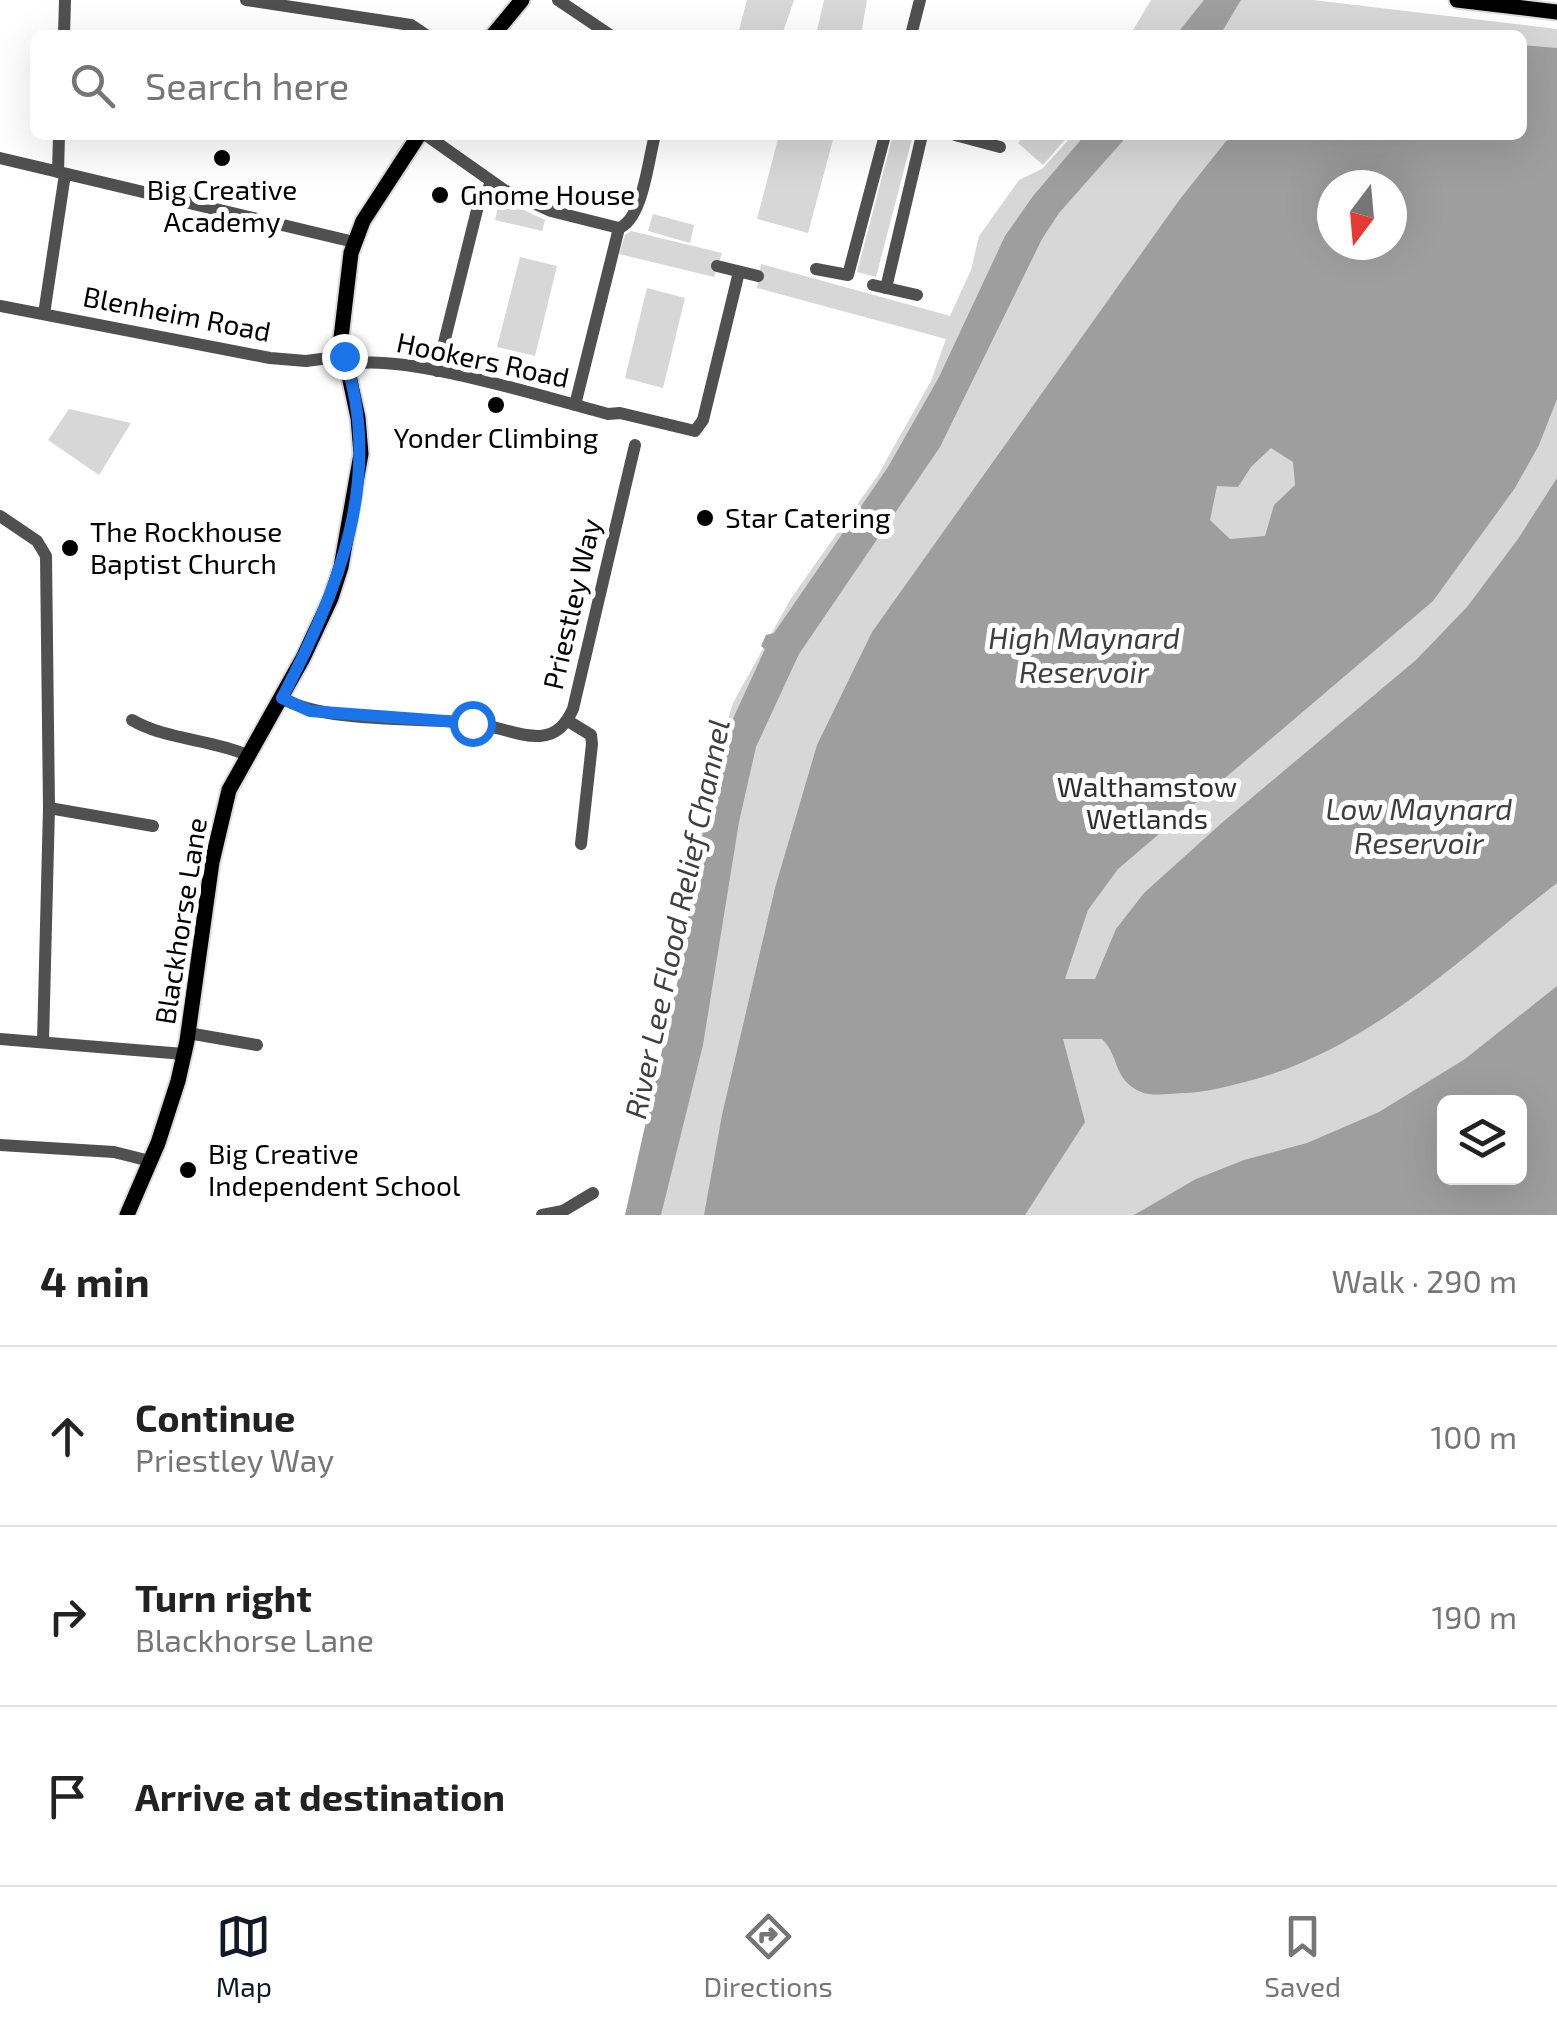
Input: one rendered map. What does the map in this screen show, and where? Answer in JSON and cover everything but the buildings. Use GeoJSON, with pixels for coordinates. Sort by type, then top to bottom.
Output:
{"type":"FeatureCollection","features":[{"type":"Feature","properties":{"kind":"main road"},"geometry":{"type":"LineString","coordinates":[[497,30],[522,0]]}},
{"type":"Feature","properties":{"kind":"main road"},"geometry":{"type":"LineString","coordinates":[[1458,0],[1557,12]]}},
{"type":"Feature","properties":{"kind":"main road","name":"Blackhorse Lane"},"geometry":{"type":"LineString","coordinates":[[127,1215],[169,1114],[184,1054],[219,824],[229,790],[282,698],[331,598],[354,508],[362,438],[341,338],[354,242],[362,221],[419,140]]}},
{"type":"Feature","properties":{"kind":"street"},"geometry":{"type":"LineString","coordinates":[[64,30],[65,0]]}},
{"type":"Feature","properties":{"kind":"street"},"geometry":{"type":"LineString","coordinates":[[246,0],[411,24],[419,30]]}},
{"type":"Feature","properties":{"kind":"street"},"geometry":{"type":"LineString","coordinates":[[558,0],[603,30]]}},
{"type":"Feature","properties":{"kind":"street"},"geometry":{"type":"LineString","coordinates":[[912,30],[920,0]]}},
{"type":"Feature","properties":{"kind":"street"},"geometry":{"type":"LineString","coordinates":[[44,314],[62,173],[60,140]]}},
{"type":"Feature","properties":{"kind":"street"},"geometry":{"type":"LineString","coordinates":[[429,140],[492,182],[551,211],[619,228],[628,224],[636,212],[654,140]]}},
{"type":"Feature","properties":{"kind":"street"},"geometry":{"type":"LineString","coordinates":[[816,269],[848,276],[884,140]]}},
{"type":"Feature","properties":{"kind":"street"},"geometry":{"type":"LineString","coordinates":[[917,295],[880,287],[921,140]]}},
{"type":"Feature","properties":{"kind":"street"},"geometry":{"type":"LineString","coordinates":[[972,140],[1000,148]]}},
{"type":"Feature","properties":{"kind":"street"},"geometry":{"type":"LineString","coordinates":[[0,158],[354,242]]}},
{"type":"Feature","properties":{"kind":"street"},"geometry":{"type":"LineString","coordinates":[[437,372],[478,206],[492,182]]}},
{"type":"Feature","properties":{"kind":"street"},"geometry":{"type":"LineString","coordinates":[[575,405],[619,228]]}},
{"type":"Feature","properties":{"kind":"street"},"geometry":{"type":"LineString","coordinates":[[717,266],[758,276]]}},
{"type":"Feature","properties":{"kind":"street","name":"Hookers Road"},"geometry":{"type":"LineString","coordinates":[[346,361],[411,366],[694,431],[700,427],[740,272]]}},
{"type":"Feature","properties":{"kind":"street","name":"Blenheim Road"},"geometry":{"type":"LineString","coordinates":[[0,306],[250,355],[346,361]]}},
{"type":"Feature","properties":{"kind":"street","name":"Priestley Way"},"geometry":{"type":"LineString","coordinates":[[282,698],[310,711],[472,723],[532,736],[554,732],[568,720],[635,445]]}},
{"type":"Feature","properties":{"kind":"street"},"geometry":{"type":"LineString","coordinates":[[0,516],[36,540],[46,556],[49,808],[43,1042]]}},
{"type":"Feature","properties":{"kind":"street"},"geometry":{"type":"LineString","coordinates":[[132,720],[247,755]]}},
{"type":"Feature","properties":{"kind":"street"},"geometry":{"type":"LineString","coordinates":[[568,720],[591,735],[592,744],[581,844]]}},
{"type":"Feature","properties":{"kind":"street"},"geometry":{"type":"LineString","coordinates":[[49,808],[153,826]]}},
{"type":"Feature","properties":{"kind":"street"},"geometry":{"type":"LineString","coordinates":[[188,1033],[257,1045]]}},
{"type":"Feature","properties":{"kind":"street"},"geometry":{"type":"LineString","coordinates":[[0,1039],[184,1054]]}},
{"type":"Feature","properties":{"kind":"street"},"geometry":{"type":"LineString","coordinates":[[0,1145],[114,1152],[150,1161]]}},
{"type":"Feature","properties":{"kind":"street"},"geometry":{"type":"LineString","coordinates":[[542,1215],[563,1211],[593,1193]]}},
{"type":"Feature","properties":{"kind":"green space"},"geometry":{"type":"Polygon","coordinates":[[[747,0],[794,0],[784,30],[739,30],[747,0]]]}},
{"type":"Feature","properties":{"kind":"green space"},"geometry":{"type":"Polygon","coordinates":[[[824,0],[867,0],[862,30],[817,30],[824,0]]]}},
{"type":"Feature","properties":{"kind":"green space","name":"Walthamstow Wetlands"},"geometry":{"type":"Polygon","coordinates":[[[1151,0],[1313,0],[1557,29],[1557,1215],[626,1215],[668,1042],[711,775],[733,703],[790,600],[878,475],[931,381],[946,339],[757,288],[761,264],[950,316],[971,270],[979,236],[1019,180],[1042,169],[1068,140],[1527,140],[1527,30],[1133,30],[1151,0]]]}},
{"type":"Feature","properties":{"kind":"green space"},"geometry":{"type":"Polygon","coordinates":[[[778,140],[833,140],[808,233],[757,219],[778,140]]]}},
{"type":"Feature","properties":{"kind":"green space"},"geometry":{"type":"Polygon","coordinates":[[[892,140],[912,140],[876,277],[857,272],[892,140]]]}},
{"type":"Feature","properties":{"kind":"green space"},"geometry":{"type":"Polygon","coordinates":[[[1021,140],[1065,140],[1043,165],[1018,143],[1021,140]]]}},
{"type":"Feature","properties":{"kind":"green space"},"geometry":{"type":"Polygon","coordinates":[[[500,199],[545,220],[542,231],[495,220],[500,199]]]}},
{"type":"Feature","properties":{"kind":"green space"},"geometry":{"type":"Polygon","coordinates":[[[653,214],[694,225],[690,243],[648,231],[653,214]]]}},
{"type":"Feature","properties":{"kind":"green space"},"geometry":{"type":"Polygon","coordinates":[[[631,231],[722,253],[714,277],[619,254],[625,235],[631,231]]]}},
{"type":"Feature","properties":{"kind":"green space"},"geometry":{"type":"Polygon","coordinates":[[[520,257],[557,266],[535,356],[497,347],[520,257]]]}},
{"type":"Feature","properties":{"kind":"green space"},"geometry":{"type":"Polygon","coordinates":[[[647,288],[685,298],[663,388],[625,378],[647,288]]]}},
{"type":"Feature","properties":{"kind":"green space"},"geometry":{"type":"Polygon","coordinates":[[[69,409],[131,423],[99,475],[48,440],[69,409]]]}},
{"type":"Feature","properties":{"kind":"water"},"geometry":{"type":"Polygon","coordinates":[[[1204,0],[1241,0],[1223,30],[1180,30],[1204,0]]]}},
{"type":"Feature","properties":{"kind":"water","name":"High Maynard Reservoir"},"geometry":{"type":"Polygon","coordinates":[[[1527,45],[1557,48],[1557,399],[1539,445],[1515,488],[1433,601],[1118,869],[1088,910],[1065,979],[1095,979],[1116,929],[1144,893],[1416,660],[1467,607],[1557,478],[1557,883],[1448,971],[1373,1025],[1333,1048],[1245,1082],[1193,1092],[1146,1093],[1125,1081],[1102,1039],[1063,1039],[1085,1122],[1025,1215],[704,1215],[722,1115],[775,888],[817,745],[872,632],[1180,199],[1227,140],[1527,140],[1527,45]],[[1271,448],[1238,487],[1217,486],[1210,520],[1230,539],[1265,536],[1274,505],[1295,485],[1293,462],[1271,448]]]}},
{"type":"Feature","properties":{"kind":"water"},"geometry":{"type":"Polygon","coordinates":[[[1081,140],[1124,140],[1059,213],[1042,239],[940,447],[799,654],[756,747],[739,822],[703,1045],[661,1215],[625,1215],[681,966],[711,794],[708,782],[714,754],[721,756],[731,723],[765,649],[761,646],[766,635],[774,633],[888,467],[939,377],[1005,236],[1081,140]]]}},
{"type":"Feature","properties":{"kind":"water"},"geometry":{"type":"Polygon","coordinates":[[[1557,986],[1557,1215],[1134,1215],[1196,1179],[1244,1160],[1307,1143],[1379,1112],[1465,1059],[1557,986]]]}},
{"type":"Feature","properties":{"kind":"place","name":"Big Creative Academy"},"geometry":{"type":"Point","coordinates":[222,158]}},
{"type":"Feature","properties":{"kind":"place","name":"Gnome House"},"geometry":{"type":"Point","coordinates":[440,195]}},
{"type":"Feature","properties":{"kind":"place","name":"Yonder Climbing"},"geometry":{"type":"Point","coordinates":[496,405]}},
{"type":"Feature","properties":{"kind":"place","name":"Star Catering"},"geometry":{"type":"Point","coordinates":[705,518]}},
{"type":"Feature","properties":{"kind":"place","name":"The Rockhouse Baptist Church"},"geometry":{"type":"Point","coordinates":[70,548]}},
{"type":"Feature","properties":{"kind":"place","name":"Big Creative Independent School"},"geometry":{"type":"Point","coordinates":[188,1170]}},
{"type":"Feature","properties":{"kind":"route"},"geometry":{"type":"LineString","coordinates":[[344,356],[362,438],[354,508],[331,598],[282,698],[310,711],[472,723]]}},
{"type":"Feature","properties":{"kind":"water label","name":"Low Maynard Reservoir"},"geometry":{"type":"Point","coordinates":[1419,827]}},
{"type":"Feature","properties":{"kind":"water label","name":"River Lee Flood Relief Channel"},"geometry":{"type":"Point","coordinates":[678,919]}}]}
